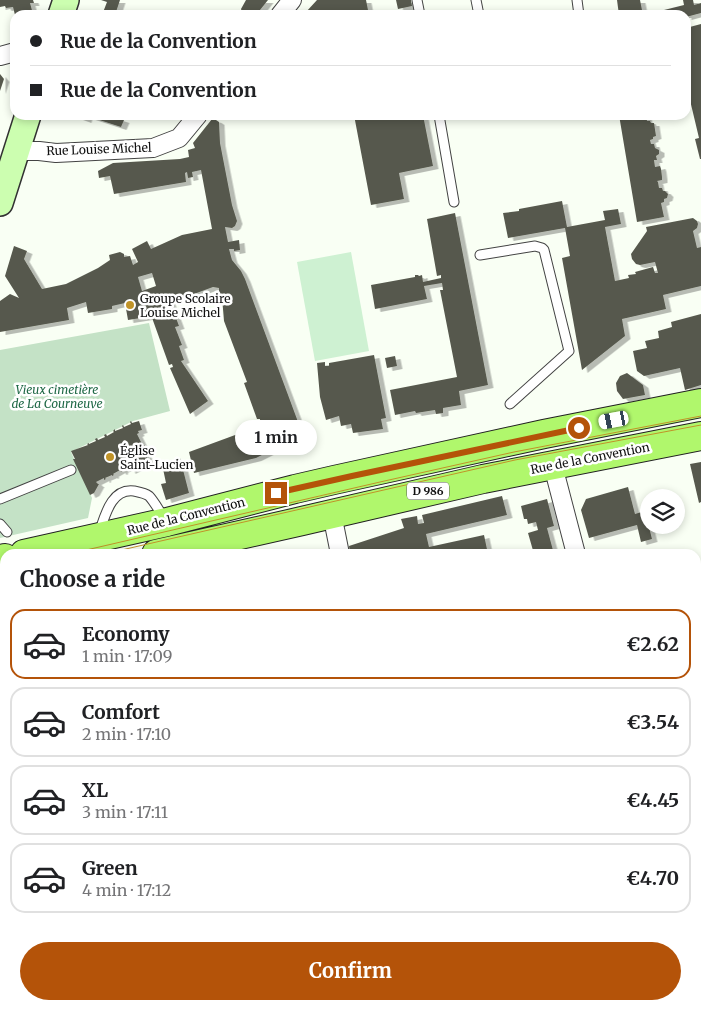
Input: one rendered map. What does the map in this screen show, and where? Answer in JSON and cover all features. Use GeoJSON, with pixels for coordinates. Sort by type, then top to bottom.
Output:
{"type":"FeatureCollection","features":[{"type":"Feature","properties":{"kind":"main road"},"geometry":{"type":"LineString","coordinates":[[0,203],[26,120]]}},
{"type":"Feature","properties":{"kind":"main road","name":"Rue de la Convention"},"geometry":{"type":"LineString","coordinates":[[47,549],[167,522],[315,484],[544,434],[701,403]]}},
{"type":"Feature","properties":{"kind":"main road","name":"Rue de la Convention"},"geometry":{"type":"LineString","coordinates":[[178,549],[483,479],[701,436]]}},
{"type":"Feature","properties":{"kind":"main road"},"geometry":{"type":"LineString","coordinates":[[315,484],[342,512]]}},
{"type":"Feature","properties":{"kind":"street"},"geometry":{"type":"LineString","coordinates":[[284,10],[292,0]]}},
{"type":"Feature","properties":{"kind":"street","name":"Rue Louise Michel"},"geometry":{"type":"LineString","coordinates":[[17,151],[56,153],[153,148],[179,138],[194,120]]}},
{"type":"Feature","properties":{"kind":"street"},"geometry":{"type":"LineString","coordinates":[[553,466],[575,549]]}},
{"type":"Feature","properties":{"kind":"street"},"geometry":{"type":"LineString","coordinates":[[340,549],[342,512]]}},
{"type":"Feature","properties":{"kind":"lane"},"geometry":{"type":"LineString","coordinates":[[440,120],[454,202]]}},
{"type":"Feature","properties":{"kind":"lane"},"geometry":{"type":"LineString","coordinates":[[480,255],[535,246],[544,250],[569,351],[510,404]]}},
{"type":"Feature","properties":{"kind":"lane"},"geometry":{"type":"LineString","coordinates":[[0,499],[71,470]]}},
{"type":"Feature","properties":{"kind":"lane"},"geometry":{"type":"LineString","coordinates":[[97,538],[109,505],[117,496],[128,490],[149,496],[167,522]]}},
{"type":"Feature","properties":{"kind":"lane"},"geometry":{"type":"LineString","coordinates":[[0,524],[6,545]]}},
{"type":"Feature","properties":{"kind":"green space"},"geometry":{"type":"Polygon","coordinates":[[[351,252],[369,351],[315,361],[297,262],[351,252]]]}},
{"type":"Feature","properties":{"kind":"green space","name":"Vieux cimetière de La Courneuve"},"geometry":{"type":"Polygon","coordinates":[[[149,323],[170,411],[133,421],[71,452],[92,498],[88,518],[0,538],[0,350],[149,323]]]}},
{"type":"Feature","properties":{"kind":"building"},"geometry":{"type":"Polygon","coordinates":[[[0,0],[33,0],[34,3],[30,3],[32,10],[14,10],[13,7],[0,7],[0,0]]]}},
{"type":"Feature","properties":{"kind":"building"},"geometry":{"type":"Polygon","coordinates":[[[101,0],[120,0],[117,10],[104,10],[107,2],[101,0]]]}},
{"type":"Feature","properties":{"kind":"building"},"geometry":{"type":"Polygon","coordinates":[[[246,0],[268,0],[260,10],[241,9],[246,0]]]}},
{"type":"Feature","properties":{"kind":"building"},"geometry":{"type":"Polygon","coordinates":[[[317,0],[366,0],[368,10],[308,10],[317,0]]]}},
{"type":"Feature","properties":{"kind":"building"},"geometry":{"type":"Polygon","coordinates":[[[396,0],[411,0],[412,6],[398,9],[396,0]]]}},
{"type":"Feature","properties":{"kind":"building"},"geometry":{"type":"Polygon","coordinates":[[[617,0],[640,0],[642,10],[618,10],[617,0]]]}},
{"type":"Feature","properties":{"kind":"building"},"geometry":{"type":"Polygon","coordinates":[[[683,0],[693,0],[694,5],[701,3],[701,13],[691,16],[691,10],[664,10],[684,5],[683,0]]]}},
{"type":"Feature","properties":{"kind":"building"},"geometry":{"type":"Polygon","coordinates":[[[701,24],[701,159],[695,139],[699,138],[691,104],[691,27],[701,24]]]}},
{"type":"Feature","properties":{"kind":"building"},"geometry":{"type":"Polygon","coordinates":[[[0,74],[4,79],[0,91],[0,74]]]}},
{"type":"Feature","properties":{"kind":"building"},"geometry":{"type":"Polygon","coordinates":[[[99,120],[124,120],[121,127],[99,120]]]}},
{"type":"Feature","properties":{"kind":"building"},"geometry":{"type":"Polygon","coordinates":[[[211,120],[219,122],[220,143],[237,221],[232,228],[225,227],[228,242],[239,240],[240,250],[234,251],[234,249],[229,249],[232,260],[245,279],[304,438],[256,458],[194,473],[189,452],[262,427],[262,422],[260,423],[260,419],[257,419],[244,383],[247,382],[224,321],[222,297],[219,298],[219,288],[213,287],[183,298],[180,294],[169,299],[179,326],[175,327],[182,345],[179,346],[184,360],[181,361],[208,401],[190,414],[170,368],[173,367],[172,364],[169,365],[151,315],[128,320],[125,303],[112,306],[112,309],[88,313],[86,302],[67,308],[69,320],[0,332],[0,301],[10,294],[19,298],[5,276],[14,246],[27,251],[24,259],[42,289],[66,284],[110,260],[109,255],[120,252],[124,254],[124,257],[130,256],[133,265],[138,262],[132,249],[147,241],[151,249],[182,235],[212,229],[201,170],[192,172],[193,177],[188,178],[187,172],[185,173],[186,182],[114,194],[110,176],[99,178],[98,171],[113,163],[180,159],[189,157],[188,150],[195,148],[193,143],[211,120]],[[152,273],[138,277],[142,291],[156,286],[152,273]]]}},
{"type":"Feature","properties":{"kind":"building"},"geometry":{"type":"Polygon","coordinates":[[[355,120],[424,120],[433,166],[399,173],[404,199],[371,205],[355,120]]]}},
{"type":"Feature","properties":{"kind":"building"},"geometry":{"type":"Polygon","coordinates":[[[620,120],[647,120],[654,123],[656,136],[650,140],[651,144],[654,144],[655,148],[659,150],[659,154],[656,156],[657,160],[654,160],[655,167],[660,166],[662,177],[662,180],[657,181],[659,188],[662,188],[668,194],[664,202],[661,203],[664,217],[637,222],[620,120]]]}},
{"type":"Feature","properties":{"kind":"building"},"geometry":{"type":"Polygon","coordinates":[[[562,201],[567,227],[605,220],[603,211],[618,209],[621,224],[605,227],[615,281],[629,278],[628,275],[653,267],[655,273],[658,273],[655,262],[640,265],[636,264],[632,259],[631,254],[647,231],[646,227],[693,218],[698,224],[697,228],[693,231],[697,248],[701,247],[701,286],[663,295],[666,309],[622,319],[625,336],[582,370],[562,258],[570,256],[565,228],[508,238],[503,213],[562,201]]]}},
{"type":"Feature","properties":{"kind":"building"},"geometry":{"type":"Polygon","coordinates":[[[455,213],[488,385],[459,391],[461,405],[443,408],[443,413],[436,414],[435,410],[395,415],[390,390],[457,377],[440,290],[443,290],[442,283],[424,286],[427,299],[375,309],[371,285],[415,277],[415,275],[422,275],[423,282],[441,278],[441,275],[437,276],[427,219],[455,213]]]}},
{"type":"Feature","properties":{"kind":"building"},"geometry":{"type":"Polygon","coordinates":[[[701,314],[701,385],[685,390],[680,368],[644,376],[637,371],[633,351],[647,348],[645,341],[659,338],[658,331],[672,327],[671,322],[701,314]]]}},
{"type":"Feature","properties":{"kind":"building"},"geometry":{"type":"Polygon","coordinates":[[[374,355],[386,418],[381,419],[383,429],[353,433],[351,424],[341,426],[339,416],[326,420],[320,397],[317,363],[325,362],[325,366],[329,366],[329,363],[374,355]]]}},
{"type":"Feature","properties":{"kind":"building"},"geometry":{"type":"Polygon","coordinates":[[[395,356],[397,366],[387,368],[385,358],[395,356]]]}},
{"type":"Feature","properties":{"kind":"building"},"geometry":{"type":"Polygon","coordinates":[[[627,373],[643,385],[645,395],[623,399],[617,391],[616,383],[620,376],[627,373]]]}},
{"type":"Feature","properties":{"kind":"building","name":"Église Saint-Lucien"},"geometry":{"type":"Polygon","coordinates":[[[131,421],[132,423],[139,421],[142,430],[138,431],[139,433],[137,434],[143,446],[145,445],[144,448],[149,463],[130,471],[129,467],[121,472],[120,470],[104,480],[104,478],[96,482],[99,484],[94,493],[90,495],[71,451],[96,441],[95,439],[97,438],[98,440],[105,437],[104,435],[106,434],[107,436],[114,432],[115,429],[115,431],[123,428],[123,425],[124,427],[131,424],[131,421]]]}},
{"type":"Feature","properties":{"kind":"building"},"geometry":{"type":"Polygon","coordinates":[[[180,458],[189,493],[166,500],[161,484],[166,483],[162,464],[180,458]]]}},
{"type":"Feature","properties":{"kind":"building"},"geometry":{"type":"Polygon","coordinates":[[[701,462],[701,502],[699,503],[690,464],[701,462]]]}},
{"type":"Feature","properties":{"kind":"building"},"geometry":{"type":"Polygon","coordinates":[[[628,487],[635,514],[640,512],[640,534],[651,534],[652,539],[641,542],[637,525],[589,538],[581,510],[586,499],[628,487]]]}},
{"type":"Feature","properties":{"kind":"building"},"geometry":{"type":"Polygon","coordinates":[[[502,496],[507,515],[426,534],[429,547],[484,535],[487,549],[349,549],[349,546],[404,528],[401,519],[417,516],[418,524],[424,523],[422,515],[502,496]]]}},
{"type":"Feature","properties":{"kind":"building"},"geometry":{"type":"Polygon","coordinates":[[[547,499],[554,526],[547,528],[553,549],[533,549],[528,533],[538,530],[536,522],[528,524],[527,519],[524,519],[521,506],[547,499]]]}},
{"type":"Feature","properties":{"kind":"tram line"},"geometry":{"type":"LineString","coordinates":[[91,549],[514,452],[701,416]]}},
{"type":"Feature","properties":{"kind":"tram line"},"geometry":{"type":"LineString","coordinates":[[126,549],[515,460],[701,425]]}},
{"type":"Feature","properties":{"kind":"place","name":"Groupe Scolaire Louise Michel"},"geometry":{"type":"Point","coordinates":[130,305]}},
{"type":"Feature","properties":{"kind":"place","name":"Église Saint-Lucien"},"geometry":{"type":"Point","coordinates":[110,457]}},
{"type":"Feature","properties":{"kind":"route"},"geometry":{"type":"LineString","coordinates":[[276,493],[579,428]]}}]}
